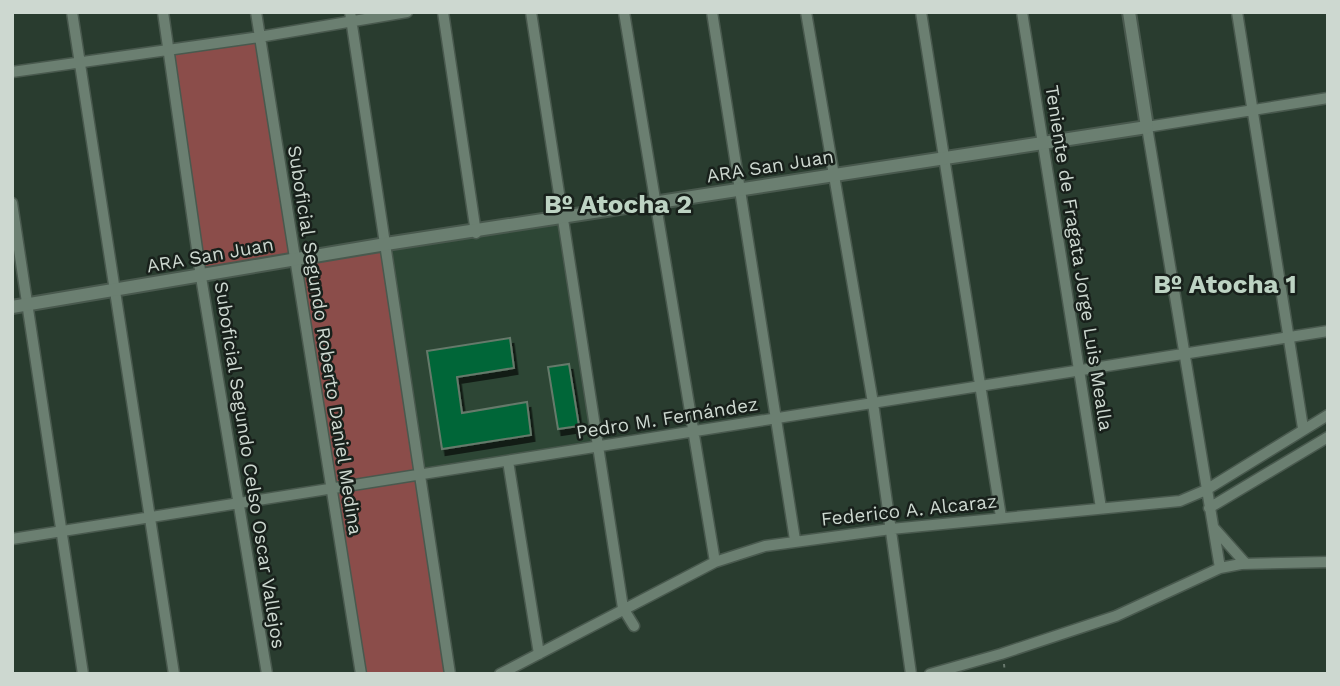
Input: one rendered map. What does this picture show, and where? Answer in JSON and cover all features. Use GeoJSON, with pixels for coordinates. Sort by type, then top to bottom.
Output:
{"type":"FeatureCollection","features":[{"type":"Feature","properties":{"kind":"street"},"geometry":{"type":"LineString","coordinates":[[72,12],[174,674]]}},
{"type":"Feature","properties":{"kind":"street","name":"Suboficial Segundo Celso Oscar Vallejos"},"geometry":{"type":"LineString","coordinates":[[163,12],[201,277],[267,674]]}},
{"type":"Feature","properties":{"kind":"street","name":"Suboficial Segundo Roberto Daniel Medina"},"geometry":{"type":"LineString","coordinates":[[256,12],[361,674]]}},
{"type":"Feature","properties":{"kind":"street"},"geometry":{"type":"LineString","coordinates":[[12,72],[259,37],[351,17],[407,12]]}},
{"type":"Feature","properties":{"kind":"street"},"geometry":{"type":"LineString","coordinates":[[443,12],[476,233]]}},
{"type":"Feature","properties":{"kind":"street"},"geometry":{"type":"LineString","coordinates":[[531,12],[624,608],[634,626]]}},
{"type":"Feature","properties":{"kind":"street"},"geometry":{"type":"LineString","coordinates":[[624,12],[715,562]]}},
{"type":"Feature","properties":{"kind":"street"},"geometry":{"type":"LineString","coordinates":[[712,12],[795,540]]}},
{"type":"Feature","properties":{"kind":"street"},"geometry":{"type":"LineString","coordinates":[[806,12],[873,403],[911,674]]}},
{"type":"Feature","properties":{"kind":"street"},"geometry":{"type":"LineString","coordinates":[[921,12],[1001,517]]}},
{"type":"Feature","properties":{"kind":"street","name":"Teniente de Fragata Jorge Luis Mealla"},"geometry":{"type":"LineString","coordinates":[[1022,12],[1101,508]]}},
{"type":"Feature","properties":{"kind":"street"},"geometry":{"type":"LineString","coordinates":[[1129,12],[1220,568]]}},
{"type":"Feature","properties":{"kind":"street"},"geometry":{"type":"LineString","coordinates":[[1237,12],[1303,428]]}},
{"type":"Feature","properties":{"kind":"street"},"geometry":{"type":"LineString","coordinates":[[351,17],[450,674]]}},
{"type":"Feature","properties":{"kind":"street","name":"ARA San Juan"},"geometry":{"type":"LineString","coordinates":[[12,307],[386,244],[476,233],[1328,98]]}},
{"type":"Feature","properties":{"kind":"street"},"geometry":{"type":"LineString","coordinates":[[12,203],[83,674]]}},
{"type":"Feature","properties":{"kind":"street","name":"Pedro M. Fernández"},"geometry":{"type":"LineString","coordinates":[[12,539],[1328,331]]}},
{"type":"Feature","properties":{"kind":"street","name":"Federico A. Alcaraz"},"geometry":{"type":"LineString","coordinates":[[500,674],[715,562],[795,540],[1001,517],[1180,501],[1206,490],[1328,415]]}},
{"type":"Feature","properties":{"kind":"street"},"geometry":{"type":"LineString","coordinates":[[1209,508],[1328,437]]}},
{"type":"Feature","properties":{"kind":"street"},"geometry":{"type":"LineString","coordinates":[[508,461],[539,654]]}},
{"type":"Feature","properties":{"kind":"street"},"geometry":{"type":"LineString","coordinates":[[1212,526],[1246,564]]}},
{"type":"Feature","properties":{"kind":"street"},"geometry":{"type":"LineString","coordinates":[[930,674],[1002,654],[1116,616],[1220,568],[1246,564],[1328,562]]}},
{"type":"Feature","properties":{"kind":"shaded area"},"geometry":{"type":"Polygon","coordinates":[[[258,38],[294,259],[202,275],[171,51],[258,38]]]}},
{"type":"Feature","properties":{"kind":"shaded area"},"geometry":{"type":"Polygon","coordinates":[[[560,222],[599,447],[421,473],[390,246],[560,222]]]}},
{"type":"Feature","properties":{"kind":"shaded area"},"geometry":{"type":"Polygon","coordinates":[[[386,244],[450,674],[361,674],[295,260],[386,244]]]}},
{"type":"Feature","properties":{"kind":"building"},"geometry":{"type":"Polygon","coordinates":[[[510,338],[514,368],[457,377],[462,413],[527,402],[531,435],[442,449],[427,351],[510,338]]]}},
{"type":"Feature","properties":{"kind":"building"},"geometry":{"type":"Polygon","coordinates":[[[569,364],[579,426],[558,429],[548,367],[569,364]]]}},
{"type":"Feature","properties":{"kind":"district","name":"Bº Atocha 2"},"geometry":{"type":"Point","coordinates":[618,204]}},
{"type":"Feature","properties":{"kind":"district","name":"Bº Atocha 1"},"geometry":{"type":"Point","coordinates":[1225,284]}}]}
